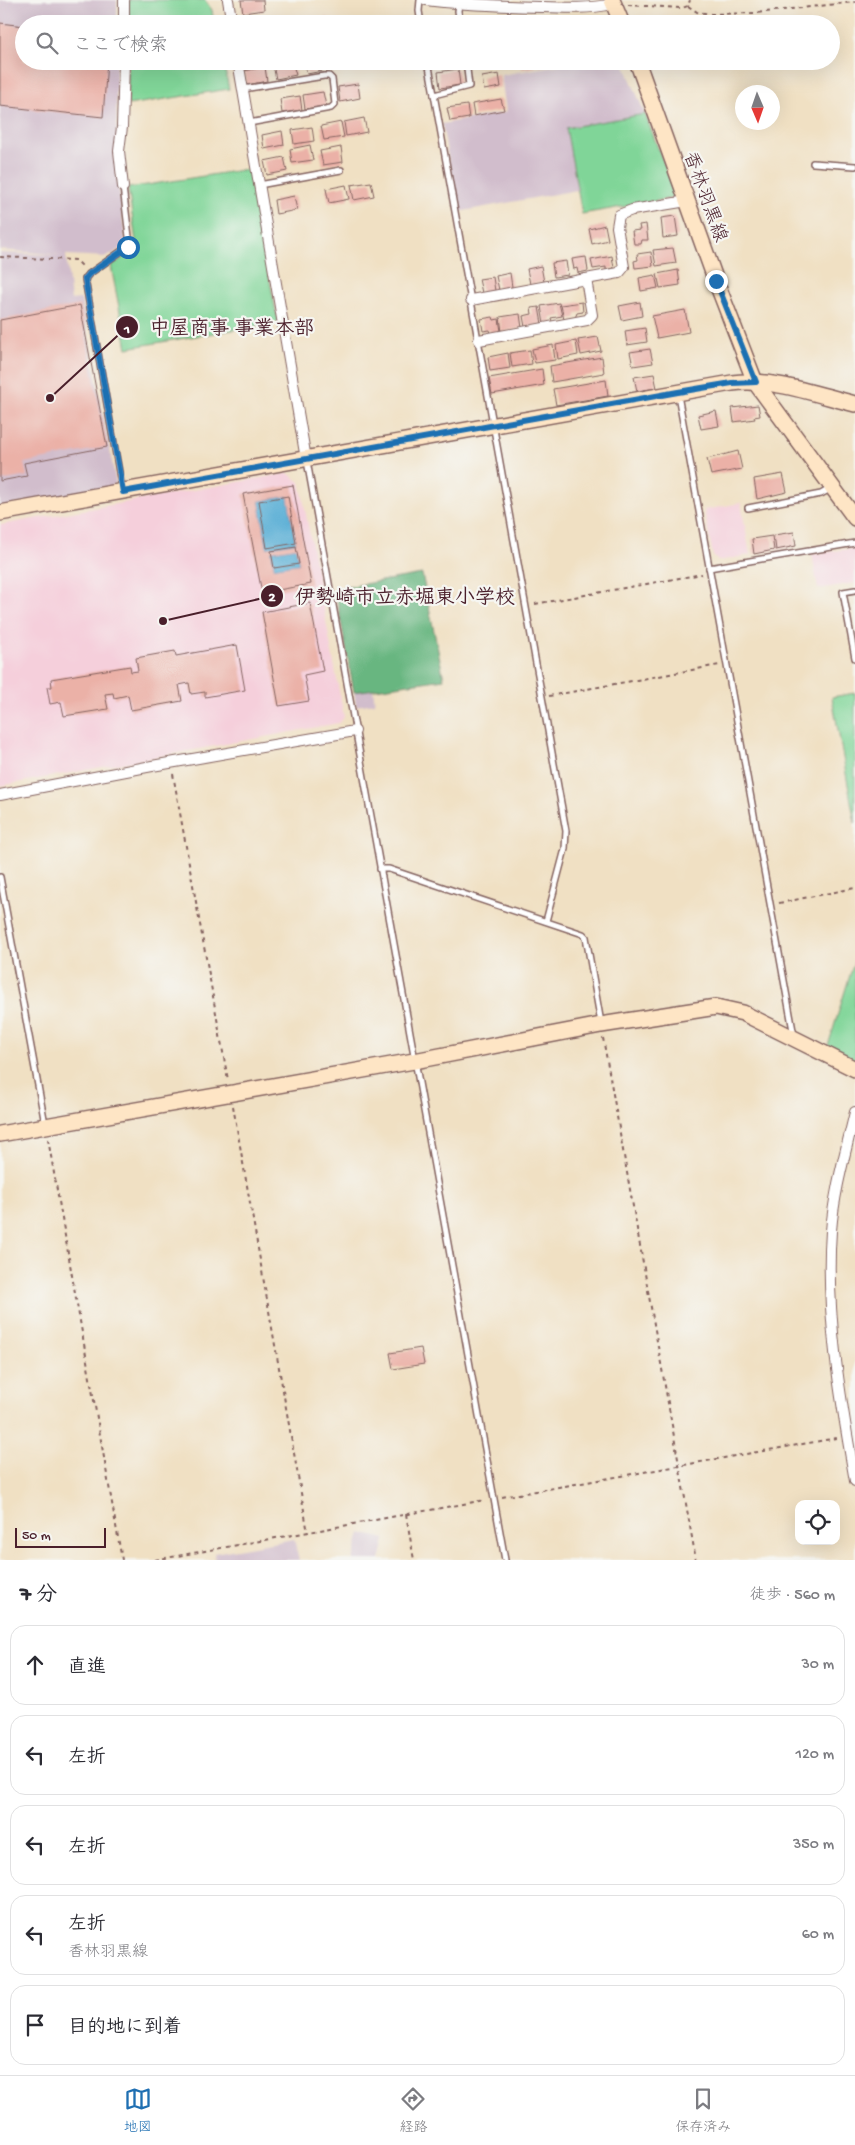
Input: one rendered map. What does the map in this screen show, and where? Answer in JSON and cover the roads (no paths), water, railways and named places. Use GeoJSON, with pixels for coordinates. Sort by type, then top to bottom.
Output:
{"type":"FeatureCollection","features":[{"type":"Feature","properties":{"kind":"street"},"geometry":{"type":"LineString","coordinates":[[124,0],[124,15]]}},
{"type":"Feature","properties":{"kind":"street"},"geometry":{"type":"LineString","coordinates":[[228,0],[230,15]]}},
{"type":"Feature","properties":{"kind":"street"},"geometry":{"type":"LineString","coordinates":[[426,0],[589,8],[613,2],[618,15]]}},
{"type":"Feature","properties":{"kind":"street"},"geometry":{"type":"LineString","coordinates":[[123,187],[119,151],[122,127],[124,70]]}},
{"type":"Feature","properties":{"kind":"street"},"geometry":{"type":"LineString","coordinates":[[239,70],[306,460]]}},
{"type":"Feature","properties":{"kind":"street","name":"香林羽黒線"},"geometry":{"type":"LineString","coordinates":[[640,70],[687,201],[756,382],[855,518]]}},
{"type":"Feature","properties":{"kind":"street"},"geometry":{"type":"LineString","coordinates":[[471,300],[619,273],[623,270],[617,227],[619,215],[632,210],[687,201]]}},
{"type":"Feature","properties":{"kind":"street"},"geometry":{"type":"LineString","coordinates":[[479,340],[587,320],[592,316],[586,279]]}},
{"type":"Feature","properties":{"kind":"street"},"geometry":{"type":"LineString","coordinates":[[0,513],[732,383],[756,382],[786,387],[855,404]]}},
{"type":"Feature","properties":{"kind":"street"},"geometry":{"type":"LineString","coordinates":[[0,795],[355,731]]}},
{"type":"Feature","properties":{"kind":"street"},"geometry":{"type":"LineString","coordinates":[[0,1134],[716,1007],[743,1014],[855,1068]]}},
{"type":"Feature","properties":{"kind":"street"},"geometry":{"type":"LineString","coordinates":[[855,1112],[835,1199],[830,1250],[832,1329],[851,1437],[855,1481]]}},
{"type":"Feature","properties":{"kind":"lane"},"geometry":{"type":"LineString","coordinates":[[420,0],[420,15]]}},
{"type":"Feature","properties":{"kind":"lane"},"geometry":{"type":"LineString","coordinates":[[459,3],[459,15]]}},
{"type":"Feature","properties":{"kind":"lane"},"geometry":{"type":"LineString","coordinates":[[430,70],[566,831],[565,848],[546,920]]}},
{"type":"Feature","properties":{"kind":"lane"},"geometry":{"type":"LineString","coordinates":[[434,95],[469,86],[467,70]]}},
{"type":"Feature","properties":{"kind":"lane"},"geometry":{"type":"LineString","coordinates":[[242,89],[324,76],[329,76],[332,79],[335,104],[331,108],[248,123]]}},
{"type":"Feature","properties":{"kind":"lane"},"geometry":{"type":"LineString","coordinates":[[813,163],[855,166]]}},
{"type":"Feature","properties":{"kind":"lane"},"geometry":{"type":"LineString","coordinates":[[259,185],[341,170]]}},
{"type":"Feature","properties":{"kind":"lane"},"geometry":{"type":"LineString","coordinates":[[123,187],[130,245],[89,274],[85,279],[123,492]]}},
{"type":"Feature","properties":{"kind":"lane"},"geometry":{"type":"LineString","coordinates":[[678,392],[794,1038]]}},
{"type":"Feature","properties":{"kind":"lane"},"geometry":{"type":"LineString","coordinates":[[306,460],[505,1560]]}},
{"type":"Feature","properties":{"kind":"lane"},"geometry":{"type":"LineString","coordinates":[[748,508],[821,494],[832,488]]}},
{"type":"Feature","properties":{"kind":"lane"},"geometry":{"type":"LineString","coordinates":[[710,571],[855,543]]}},
{"type":"Feature","properties":{"kind":"lane"},"geometry":{"type":"LineString","coordinates":[[855,590],[843,592],[855,658]]}},
{"type":"Feature","properties":{"kind":"lane"},"geometry":{"type":"LineString","coordinates":[[380,869],[389,869],[546,920],[586,937],[601,1026]]}},
{"type":"Feature","properties":{"kind":"lane"},"geometry":{"type":"LineString","coordinates":[[0,877],[46,1127]]}},
{"type":"Feature","properties":{"kind":"water"},"geometry":{"type":"Polygon","coordinates":[[[288,496],[296,543],[267,548],[259,501],[288,496]]]}},
{"type":"Feature","properties":{"kind":"water"},"geometry":{"type":"Polygon","coordinates":[[[296,547],[299,564],[274,568],[271,551],[296,547]]]}},
{"type":"Feature","properties":{"kind":"place","name":"中屋商事 事業本部"},"geometry":{"type":"Point","coordinates":[50,398]}},
{"type":"Feature","properties":{"kind":"place","name":"伊勢崎市立赤堀東小学校"},"geometry":{"type":"Point","coordinates":[163,621]}}]}
